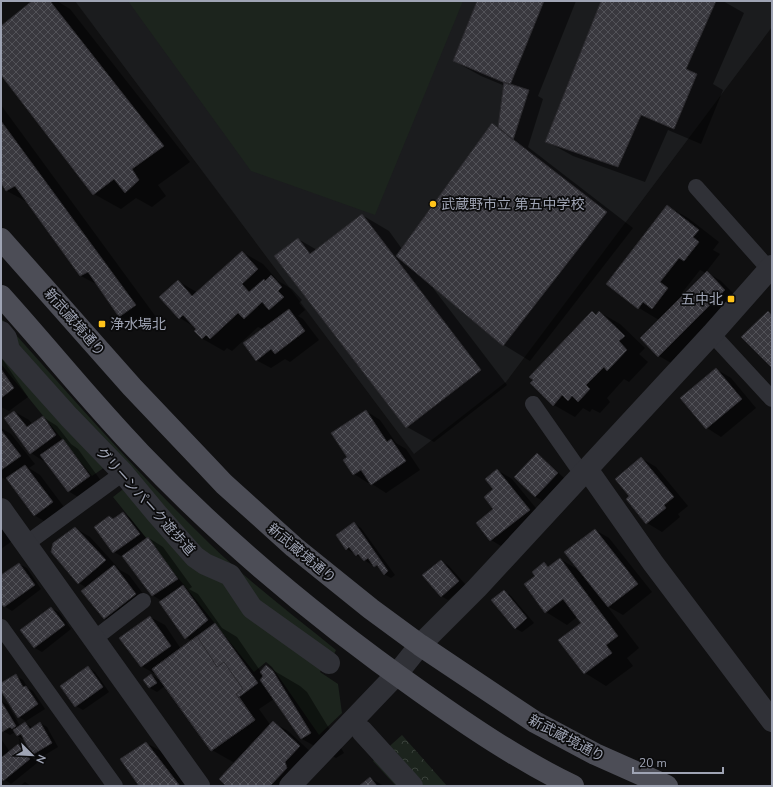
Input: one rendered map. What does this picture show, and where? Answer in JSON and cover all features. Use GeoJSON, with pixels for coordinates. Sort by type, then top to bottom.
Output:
{"type":"FeatureCollection","features":[{"type":"Feature","properties":{"kind":"main road","name":"新武蔵境通り"},"geometry":{"type":"LineString","coordinates":[[1,239],[132,388],[224,484],[294,547],[420,646],[535,722],[595,754],[667,786]]}},
{"type":"Feature","properties":{"kind":"main road"},"geometry":{"type":"LineString","coordinates":[[1,296],[139,452],[186,499],[287,591],[396,675],[458,718],[515,755],[573,786]]}},
{"type":"Feature","properties":{"kind":"street"},"geometry":{"type":"LineString","coordinates":[[290,786],[396,675],[420,646],[476,588],[712,334],[771,267]]}},
{"type":"Feature","properties":{"kind":"street","name":"グリーンパーク遊歩道"},"geometry":{"type":"LineString","coordinates":[[1,332],[6,338],[9,350],[69,417],[123,473],[195,556],[205,564],[230,575],[252,608],[329,663]]}},
{"type":"Feature","properties":{"kind":"street"},"geometry":{"type":"LineString","coordinates":[[585,471],[653,564],[772,721]]}},
{"type":"Feature","properties":{"kind":"street"},"geometry":{"type":"LineString","coordinates":[[1,509],[199,786]]}},
{"type":"Feature","properties":{"kind":"street"},"geometry":{"type":"LineString","coordinates":[[362,731],[412,786]]}},
{"type":"Feature","properties":{"kind":"lane"},"geometry":{"type":"LineString","coordinates":[[696,187],[771,267]]}},
{"type":"Feature","properties":{"kind":"lane"},"geometry":{"type":"LineString","coordinates":[[712,334],[772,399]]}},
{"type":"Feature","properties":{"kind":"lane"},"geometry":{"type":"LineString","coordinates":[[533,404],[585,471]]}},
{"type":"Feature","properties":{"kind":"lane"},"geometry":{"type":"LineString","coordinates":[[26,544],[123,473]]}},
{"type":"Feature","properties":{"kind":"lane"},"geometry":{"type":"LineString","coordinates":[[94,638],[143,601]]}},
{"type":"Feature","properties":{"kind":"lane"},"geometry":{"type":"LineString","coordinates":[[1,627],[115,786]]}},
{"type":"Feature","properties":{"kind":"shaded area","name":"武蔵野市立 第五中学校"},"geometry":{"type":"Polygon","coordinates":[[[75,1],[772,1],[772,27],[506,382],[414,454],[75,1]]]}},
{"type":"Feature","properties":{"kind":"green space"},"geometry":{"type":"Polygon","coordinates":[[[128,1],[463,1],[375,215],[251,171],[128,1]]]}},
{"type":"Feature","properties":{"kind":"green space"},"geometry":{"type":"Polygon","coordinates":[[[1,318],[129,461],[209,543],[255,585],[336,650],[331,660],[210,561],[1,325],[1,318]]]}},
{"type":"Feature","properties":{"kind":"green space"},"geometry":{"type":"Polygon","coordinates":[[[1,341],[108,465],[92,476],[1,364],[1,341]]]}},
{"type":"Feature","properties":{"kind":"green space"},"geometry":{"type":"Polygon","coordinates":[[[127,486],[224,581],[323,667],[320,672],[338,684],[342,713],[319,735],[272,667],[266,662],[254,672],[113,497],[127,486]]]}},
{"type":"Feature","properties":{"kind":"green space"},"geometry":{"type":"Polygon","coordinates":[[[402,735],[447,786],[396,786],[373,761],[402,735]]]}},
{"type":"Feature","properties":{"kind":"building"},"geometry":{"type":"Polygon","coordinates":[[[32,1],[50,1],[164,146],[132,169],[139,180],[125,193],[114,179],[93,195],[1,75],[1,26],[32,1]]]}},
{"type":"Feature","properties":{"kind":"building"},"geometry":{"type":"Polygon","coordinates":[[[477,1],[544,1],[510,85],[453,61],[477,1]]]}},
{"type":"Feature","properties":{"kind":"building"},"geometry":{"type":"Polygon","coordinates":[[[601,1],[716,1],[686,69],[697,74],[674,129],[641,115],[618,167],[545,142],[601,1]]]}},
{"type":"Feature","properties":{"kind":"building"},"geometry":{"type":"Polygon","coordinates":[[[504,82],[529,90],[513,140],[498,127],[504,82]]]}},
{"type":"Feature","properties":{"kind":"building"},"geometry":{"type":"Polygon","coordinates":[[[1,121],[136,305],[119,317],[88,272],[80,276],[15,186],[6,191],[1,183],[1,121]]]}},
{"type":"Feature","properties":{"kind":"building"},"geometry":{"type":"Polygon","coordinates":[[[492,123],[607,212],[503,346],[396,256],[492,123]]]}},
{"type":"Feature","properties":{"kind":"building"},"geometry":{"type":"Polygon","coordinates":[[[667,205],[699,230],[693,237],[699,242],[684,261],[679,258],[660,282],[668,288],[652,309],[643,302],[638,309],[606,284],[667,205]]]}},
{"type":"Feature","properties":{"kind":"building"},"geometry":{"type":"Polygon","coordinates":[[[362,214],[481,370],[406,428],[274,256],[298,238],[310,254],[362,214]]]}},
{"type":"Feature","properties":{"kind":"building"},"geometry":{"type":"Polygon","coordinates":[[[242,251],[258,269],[242,284],[249,292],[271,275],[282,287],[278,291],[284,297],[269,310],[262,302],[244,319],[238,313],[210,339],[206,335],[202,339],[194,331],[196,329],[183,315],[179,319],[159,297],[178,280],[192,296],[242,251]]]}},
{"type":"Feature","properties":{"kind":"building"},"geometry":{"type":"Polygon","coordinates":[[[707,271],[725,290],[658,357],[640,338],[707,271]]]}},
{"type":"Feature","properties":{"kind":"building"},"geometry":{"type":"Polygon","coordinates":[[[289,309],[305,331],[275,354],[271,349],[256,361],[243,343],[289,309]]]}},
{"type":"Feature","properties":{"kind":"building"},"geometry":{"type":"Polygon","coordinates":[[[592,311],[596,315],[599,311],[625,336],[619,341],[627,350],[607,371],[604,367],[586,385],[590,389],[578,402],[572,396],[568,401],[562,395],[553,406],[530,383],[533,380],[529,377],[592,311]]]}},
{"type":"Feature","properties":{"kind":"building"},"geometry":{"type":"Polygon","coordinates":[[[768,311],[772,316],[771,367],[741,337],[768,311]]]}},
{"type":"Feature","properties":{"kind":"building"},"geometry":{"type":"Polygon","coordinates":[[[716,368],[742,399],[706,429],[680,398],[716,368]]]}},
{"type":"Feature","properties":{"kind":"building"},"geometry":{"type":"Polygon","coordinates":[[[1,369],[14,388],[1,398],[1,369]]]}},
{"type":"Feature","properties":{"kind":"building"},"geometry":{"type":"Polygon","coordinates":[[[366,410],[387,442],[391,439],[406,461],[371,485],[361,470],[353,475],[343,460],[347,457],[331,433],[366,410]]]}},
{"type":"Feature","properties":{"kind":"building"},"geometry":{"type":"Polygon","coordinates":[[[14,411],[27,427],[43,416],[56,435],[30,454],[4,418],[14,411]]]}},
{"type":"Feature","properties":{"kind":"building"},"geometry":{"type":"Polygon","coordinates":[[[1,430],[21,456],[1,470],[1,430]]]}},
{"type":"Feature","properties":{"kind":"building"},"geometry":{"type":"Polygon","coordinates":[[[63,439],[90,476],[68,492],[40,455],[63,439]]]}},
{"type":"Feature","properties":{"kind":"building"},"geometry":{"type":"Polygon","coordinates":[[[537,453],[558,473],[535,497],[514,477],[537,453]]]}},
{"type":"Feature","properties":{"kind":"building"},"geometry":{"type":"Polygon","coordinates":[[[641,457],[674,497],[664,505],[666,508],[646,524],[626,499],[629,496],[615,479],[641,457]]]}},
{"type":"Feature","properties":{"kind":"building"},"geometry":{"type":"Polygon","coordinates":[[[25,465],[53,502],[34,516],[6,478],[25,465]]]}},
{"type":"Feature","properties":{"kind":"building"},"geometry":{"type":"Polygon","coordinates":[[[497,469],[530,510],[490,541],[476,523],[493,509],[484,497],[493,489],[485,479],[497,469]]]}},
{"type":"Feature","properties":{"kind":"building"},"geometry":{"type":"Polygon","coordinates":[[[123,512],[140,534],[113,553],[94,527],[109,516],[113,519],[123,512]]]}},
{"type":"Feature","properties":{"kind":"building"},"geometry":{"type":"Polygon","coordinates":[[[354,522],[388,571],[384,575],[377,565],[374,567],[368,558],[364,561],[358,554],[356,556],[349,547],[346,550],[336,535],[354,522]]]}},
{"type":"Feature","properties":{"kind":"building"},"geometry":{"type":"Polygon","coordinates":[[[75,527],[106,560],[78,584],[51,552],[53,543],[75,527]]]}},
{"type":"Feature","properties":{"kind":"building"},"geometry":{"type":"Polygon","coordinates":[[[595,529],[638,584],[608,607],[564,552],[595,529]]]}},
{"type":"Feature","properties":{"kind":"building"},"geometry":{"type":"Polygon","coordinates":[[[148,537],[178,579],[152,596],[122,556],[148,537]]]}},
{"type":"Feature","properties":{"kind":"building"},"geometry":{"type":"Polygon","coordinates":[[[560,558],[618,636],[606,645],[612,653],[584,674],[558,640],[581,623],[563,599],[545,613],[524,584],[535,576],[532,572],[544,562],[548,567],[560,558]]]}},
{"type":"Feature","properties":{"kind":"building"},"geometry":{"type":"Polygon","coordinates":[[[441,560],[459,581],[441,597],[422,575],[441,560]]]}},
{"type":"Feature","properties":{"kind":"building"},"geometry":{"type":"Polygon","coordinates":[[[19,563],[35,585],[4,607],[1,604],[1,575],[19,563]]]}},
{"type":"Feature","properties":{"kind":"building"},"geometry":{"type":"Polygon","coordinates":[[[114,565],[136,594],[104,619],[81,591],[114,565]]]}},
{"type":"Feature","properties":{"kind":"building"},"geometry":{"type":"Polygon","coordinates":[[[183,585],[208,620],[185,639],[159,602],[183,585]]]}},
{"type":"Feature","properties":{"kind":"building"},"geometry":{"type":"Polygon","coordinates":[[[504,590],[527,618],[515,629],[491,600],[504,590]]]}},
{"type":"Feature","properties":{"kind":"building"},"geometry":{"type":"Polygon","coordinates":[[[51,607],[65,625],[34,648],[20,630],[51,607]]]}},
{"type":"Feature","properties":{"kind":"building"},"geometry":{"type":"Polygon","coordinates":[[[150,616],[171,646],[141,667],[119,638],[150,616]]]}},
{"type":"Feature","properties":{"kind":"building"},"geometry":{"type":"Polygon","coordinates":[[[215,623],[258,683],[239,697],[255,720],[211,751],[152,669],[215,623]]]}},
{"type":"Feature","properties":{"kind":"building"},"geometry":{"type":"Polygon","coordinates":[[[197,636],[217,667],[224,662],[243,689],[236,694],[255,720],[211,751],[152,669],[197,636]]]}},
{"type":"Feature","properties":{"kind":"building"},"geometry":{"type":"Polygon","coordinates":[[[266,665],[273,671],[311,733],[301,739],[260,680],[263,676],[260,672],[266,665]]]}},
{"type":"Feature","properties":{"kind":"building"},"geometry":{"type":"Polygon","coordinates":[[[88,666],[103,687],[75,707],[60,686],[88,666]]]}},
{"type":"Feature","properties":{"kind":"building"},"geometry":{"type":"Polygon","coordinates":[[[16,674],[23,687],[26,686],[38,704],[18,718],[1,691],[1,683],[16,674]]]}},
{"type":"Feature","properties":{"kind":"building"},"geometry":{"type":"Polygon","coordinates":[[[151,674],[157,683],[149,688],[143,680],[151,674]]]}},
{"type":"Feature","properties":{"kind":"building"},"geometry":{"type":"Polygon","coordinates":[[[1,701],[16,726],[12,729],[10,727],[2,732],[1,701]]]}},
{"type":"Feature","properties":{"kind":"building"},"geometry":{"type":"Polygon","coordinates":[[[273,721],[300,746],[285,762],[287,768],[270,786],[226,786],[219,779],[273,721]]]}},
{"type":"Feature","properties":{"kind":"building"},"geometry":{"type":"Polygon","coordinates":[[[25,722],[30,729],[40,722],[52,743],[32,755],[21,734],[17,736],[13,730],[25,722]]]}},
{"type":"Feature","properties":{"kind":"building"},"geometry":{"type":"Polygon","coordinates":[[[146,742],[180,786],[139,786],[120,759],[146,742]]]}},
{"type":"Feature","properties":{"kind":"building"},"geometry":{"type":"Polygon","coordinates":[[[18,744],[30,759],[3,781],[1,778],[1,758],[18,744]]]}},
{"type":"Feature","properties":{"kind":"building"},"geometry":{"type":"Polygon","coordinates":[[[370,777],[377,786],[359,786],[370,777]]]}},
{"type":"Feature","properties":{"kind":"place","name":"武蔵野市立 第五中学校"},"geometry":{"type":"Point","coordinates":[433,204]}},
{"type":"Feature","properties":{"kind":"place","name":"五中北"},"geometry":{"type":"Point","coordinates":[731,299]}},
{"type":"Feature","properties":{"kind":"place","name":"浄水場北"},"geometry":{"type":"Point","coordinates":[102,324]}}]}
